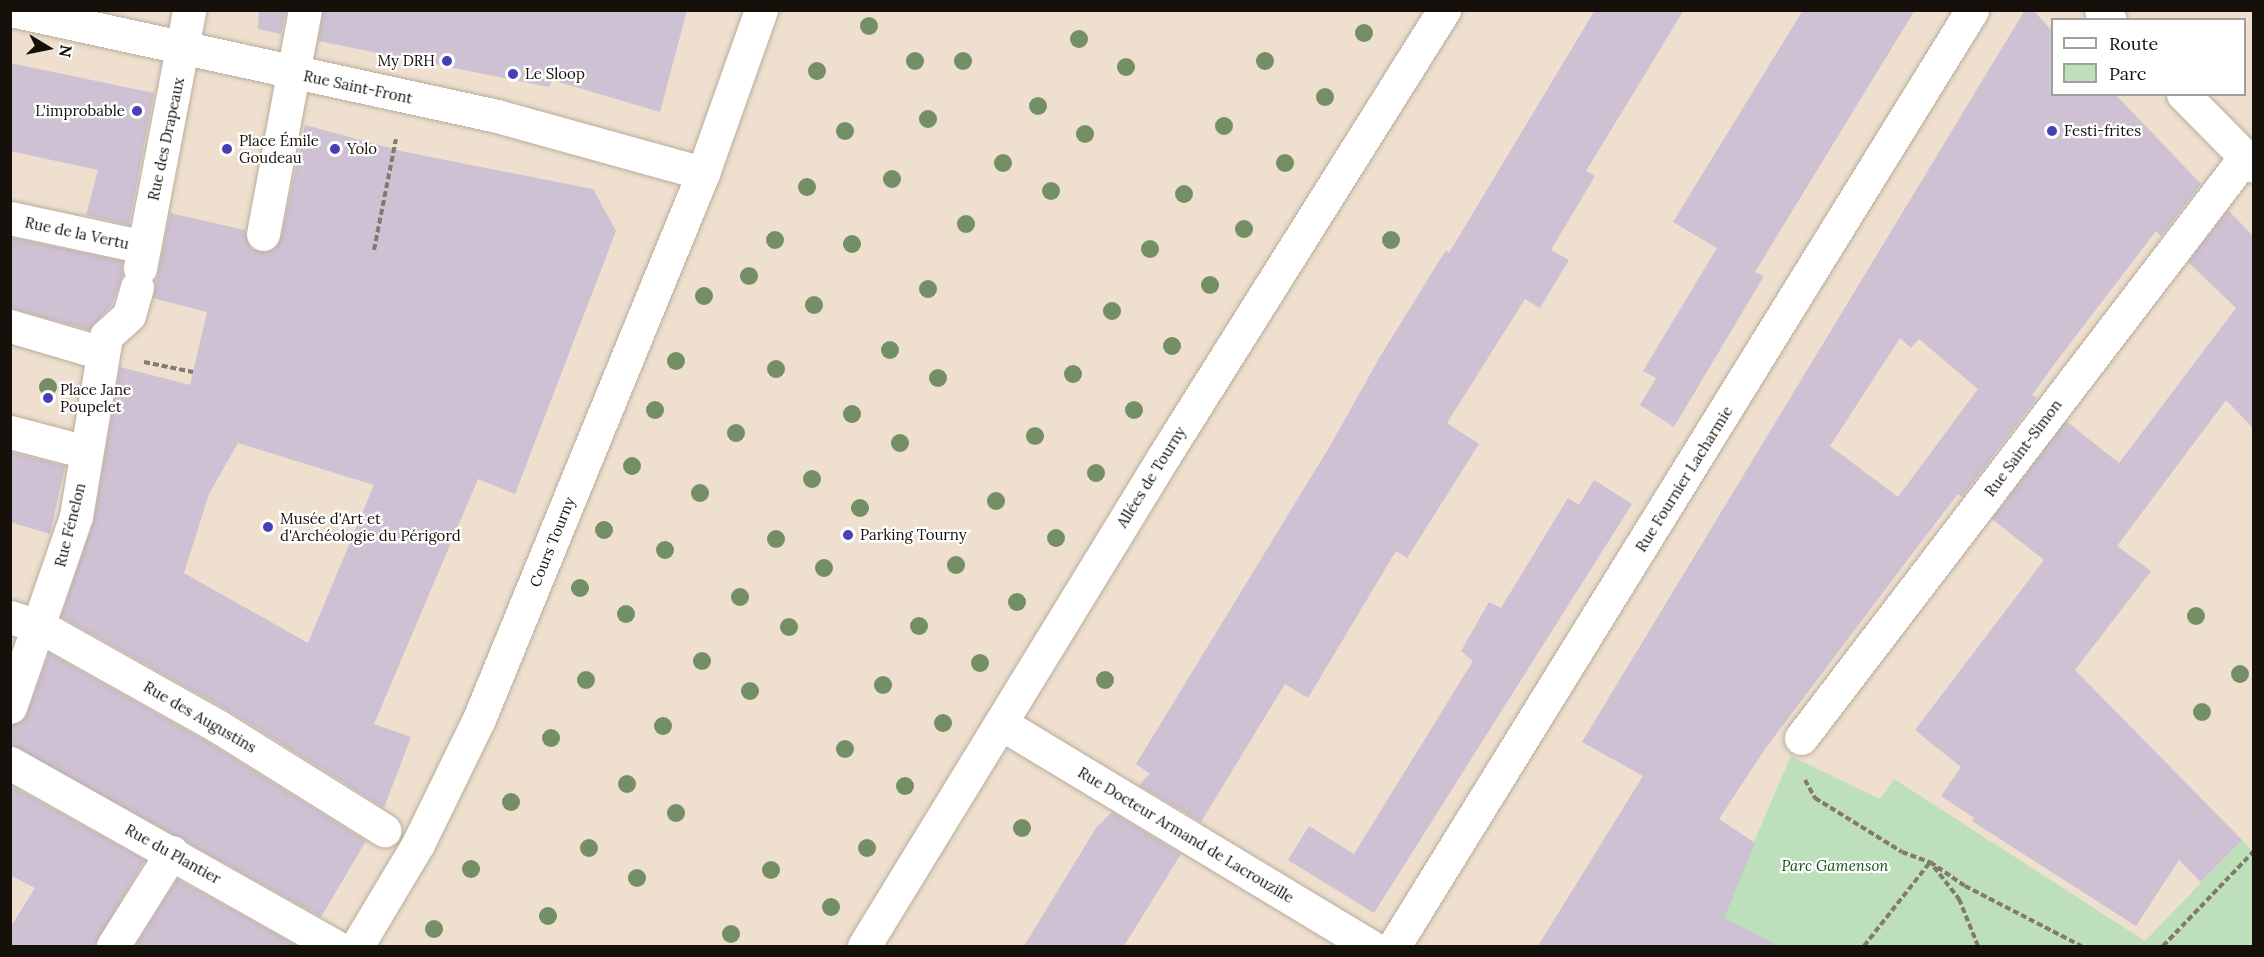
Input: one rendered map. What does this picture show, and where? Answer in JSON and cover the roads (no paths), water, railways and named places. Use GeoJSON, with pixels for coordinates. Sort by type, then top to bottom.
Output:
{"type":"FeatureCollection","features":[{"type":"Feature","properties":{"kind":"street","name":"Rue des Drapeaux"},"geometry":{"type":"LineString","coordinates":[[104,345],[129,315],[185,47],[189,10]]}},
{"type":"Feature","properties":{"kind":"street"},"geometry":{"type":"LineString","coordinates":[[262,234],[305,10]]}},
{"type":"Feature","properties":{"kind":"street","name":"Cours Tourny"},"geometry":{"type":"LineString","coordinates":[[721,126],[741,10]]}},
{"type":"Feature","properties":{"kind":"street","name":"Cours Tourny"},"geometry":{"type":"LineString","coordinates":[[357,946],[418,844],[479,719],[703,173],[761,10]]}},
{"type":"Feature","properties":{"kind":"street","name":"Allées de Tourny"},"geometry":{"type":"LineString","coordinates":[[864,946],[1164,456],[1444,10]]}},
{"type":"Feature","properties":{"kind":"street","name":"Rue Fournier Lacharmie"},"geometry":{"type":"LineString","coordinates":[[1394,946],[1972,10]]}},
{"type":"Feature","properties":{"kind":"street","name":"Rue Saint-Front"},"geometry":{"type":"LineString","coordinates":[[30,12],[294,73],[497,116],[703,173]]}},
{"type":"Feature","properties":{"kind":"street"},"geometry":{"type":"LineString","coordinates":[[2185,96],[2249,162]]}},
{"type":"Feature","properties":{"kind":"street","name":"Rue Saint-Simon"},"geometry":{"type":"LineString","coordinates":[[1801,738],[2249,162]]}},
{"type":"Feature","properties":{"kind":"street","name":"Rue de la Vertu"},"geometry":{"type":"LineString","coordinates":[[10,218],[140,267]]}},
{"type":"Feature","properties":{"kind":"street"},"geometry":{"type":"LineString","coordinates":[[10,326],[104,345]]}},
{"type":"Feature","properties":{"kind":"street","name":"Rue Fénelon"},"geometry":{"type":"LineString","coordinates":[[10,707],[41,627],[76,516],[104,345]]}},
{"type":"Feature","properties":{"kind":"street"},"geometry":{"type":"LineString","coordinates":[[10,432],[87,452]]}},
{"type":"Feature","properties":{"kind":"street","name":"Rue des Augustins"},"geometry":{"type":"LineString","coordinates":[[10,616],[41,627],[219,726],[384,830]]}},
{"type":"Feature","properties":{"kind":"street","name":"Rue Docteur Armand de Lacrouzille"},"geometry":{"type":"LineString","coordinates":[[1002,724],[1370,946]]}},
{"type":"Feature","properties":{"kind":"street","name":"Rue du Plantier"},"geometry":{"type":"LineString","coordinates":[[10,763],[172,852],[335,946]]}},
{"type":"Feature","properties":{"kind":"street"},"geometry":{"type":"LineString","coordinates":[[113,946],[172,852]]}},
{"type":"Feature","properties":{"kind":"place","name":"My DRH"},"geometry":{"type":"Point","coordinates":[447,61]}},
{"type":"Feature","properties":{"kind":"place","name":"Le Sloop"},"geometry":{"type":"Point","coordinates":[513,74]}},
{"type":"Feature","properties":{"kind":"place","name":"L'improbable"},"geometry":{"type":"Point","coordinates":[137,111]}},
{"type":"Feature","properties":{"kind":"place","name":"Festi-frites"},"geometry":{"type":"Point","coordinates":[2052,131]}},
{"type":"Feature","properties":{"kind":"place","name":"Place Émile Goudeau"},"geometry":{"type":"Point","coordinates":[227,149]}},
{"type":"Feature","properties":{"kind":"place","name":"Yolo"},"geometry":{"type":"Point","coordinates":[335,149]}},
{"type":"Feature","properties":{"kind":"place","name":"Place Jane Poupelet"},"geometry":{"type":"Point","coordinates":[48,398]}},
{"type":"Feature","properties":{"kind":"place","name":"Musée d'Art et d'Archéologie du Périgord"},"geometry":{"type":"Point","coordinates":[268,527]}},
{"type":"Feature","properties":{"kind":"place","name":"Parking Tourny"},"geometry":{"type":"Point","coordinates":[848,535]}},
{"type":"Feature","properties":{"kind":"park label","name":"Parc Gamenson"},"geometry":{"type":"Point","coordinates":[1835,866]}}]}
